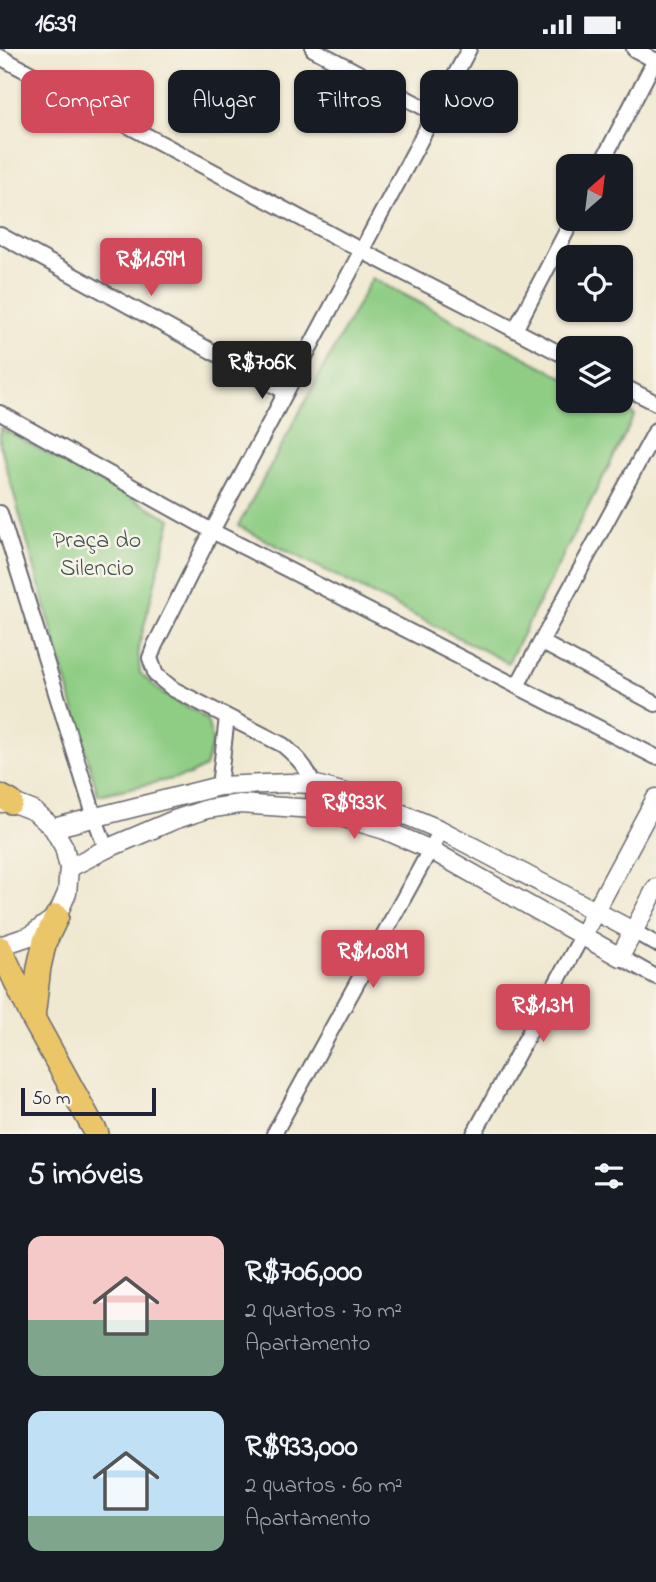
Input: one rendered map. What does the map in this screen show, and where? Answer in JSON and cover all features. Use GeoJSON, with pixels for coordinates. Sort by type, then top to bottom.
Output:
{"type":"FeatureCollection","features":[{"type":"Feature","properties":{"kind":"main road"},"geometry":{"type":"LineString","coordinates":[[33,1018],[45,941],[57,916]]}},
{"type":"Feature","properties":{"kind":"main road"},"geometry":{"type":"LineString","coordinates":[[0,947],[33,1018],[97,1134]]}},
{"type":"Feature","properties":{"kind":"main road"},"geometry":{"type":"LineString","coordinates":[[0,981],[33,1018]]}},
{"type":"Feature","properties":{"kind":"street"},"geometry":{"type":"LineString","coordinates":[[313,49],[420,106]]}},
{"type":"Feature","properties":{"kind":"street"},"geometry":{"type":"LineString","coordinates":[[459,70],[470,49]]}},
{"type":"Feature","properties":{"kind":"street"},"geometry":{"type":"LineString","coordinates":[[606,154],[656,61],[634,49]]}},
{"type":"Feature","properties":{"kind":"street"},"geometry":{"type":"LineString","coordinates":[[0,57],[362,251],[556,351]]}},
{"type":"Feature","properties":{"kind":"street"},"geometry":{"type":"LineString","coordinates":[[314,809],[313,784],[293,753],[283,745],[173,689],[156,675],[150,659],[212,531],[426,133]]}},
{"type":"Feature","properties":{"kind":"street"},"geometry":{"type":"LineString","coordinates":[[515,330],[567,231]]}},
{"type":"Feature","properties":{"kind":"street"},"geometry":{"type":"LineString","coordinates":[[0,235],[286,392]]}},
{"type":"Feature","properties":{"kind":"street"},"geometry":{"type":"LineString","coordinates":[[633,391],[656,403]]}},
{"type":"Feature","properties":{"kind":"street"},"geometry":{"type":"LineString","coordinates":[[0,413],[212,531],[656,757]]}},
{"type":"Feature","properties":{"kind":"street"},"geometry":{"type":"LineString","coordinates":[[517,687],[656,430]]}},
{"type":"Feature","properties":{"kind":"street"},"geometry":{"type":"LineString","coordinates":[[0,513],[94,818],[106,849]]}},
{"type":"Feature","properties":{"kind":"street"},"geometry":{"type":"LineString","coordinates":[[541,642],[656,703]]}},
{"type":"Feature","properties":{"kind":"street"},"geometry":{"type":"LineString","coordinates":[[219,786],[227,717]]}},
{"type":"Feature","properties":{"kind":"street"},"geometry":{"type":"LineString","coordinates":[[53,828],[219,786],[313,784],[367,799],[441,830],[656,944]]}},
{"type":"Feature","properties":{"kind":"street"},"geometry":{"type":"LineString","coordinates":[[474,1134],[656,798]]}},
{"type":"Feature","properties":{"kind":"street"},"geometry":{"type":"LineString","coordinates":[[0,947],[30,936],[57,916],[67,893],[69,868],[64,847],[53,828],[34,811],[4,800]]}},
{"type":"Feature","properties":{"kind":"street"},"geometry":{"type":"LineString","coordinates":[[69,868],[106,849],[207,809],[240,804],[314,809],[384,830],[431,850],[656,977]]}},
{"type":"Feature","properties":{"kind":"street"},"geometry":{"type":"LineString","coordinates":[[274,1134],[441,830]]}},
{"type":"Feature","properties":{"kind":"street"},"geometry":{"type":"LineString","coordinates":[[620,957],[656,888]]}},
{"type":"Feature","properties":{"kind":"green space"},"geometry":{"type":"Polygon","coordinates":[[[372,278],[556,373],[556,413],[635,415],[508,663],[238,526],[372,278]]]}},
{"type":"Feature","properties":{"kind":"green space","name":"Praça do Silencio"},"geometry":{"type":"Polygon","coordinates":[[[0,428],[171,519],[138,650],[140,673],[163,694],[207,720],[213,742],[205,767],[190,775],[98,795],[0,444],[0,428]]]}}]}
